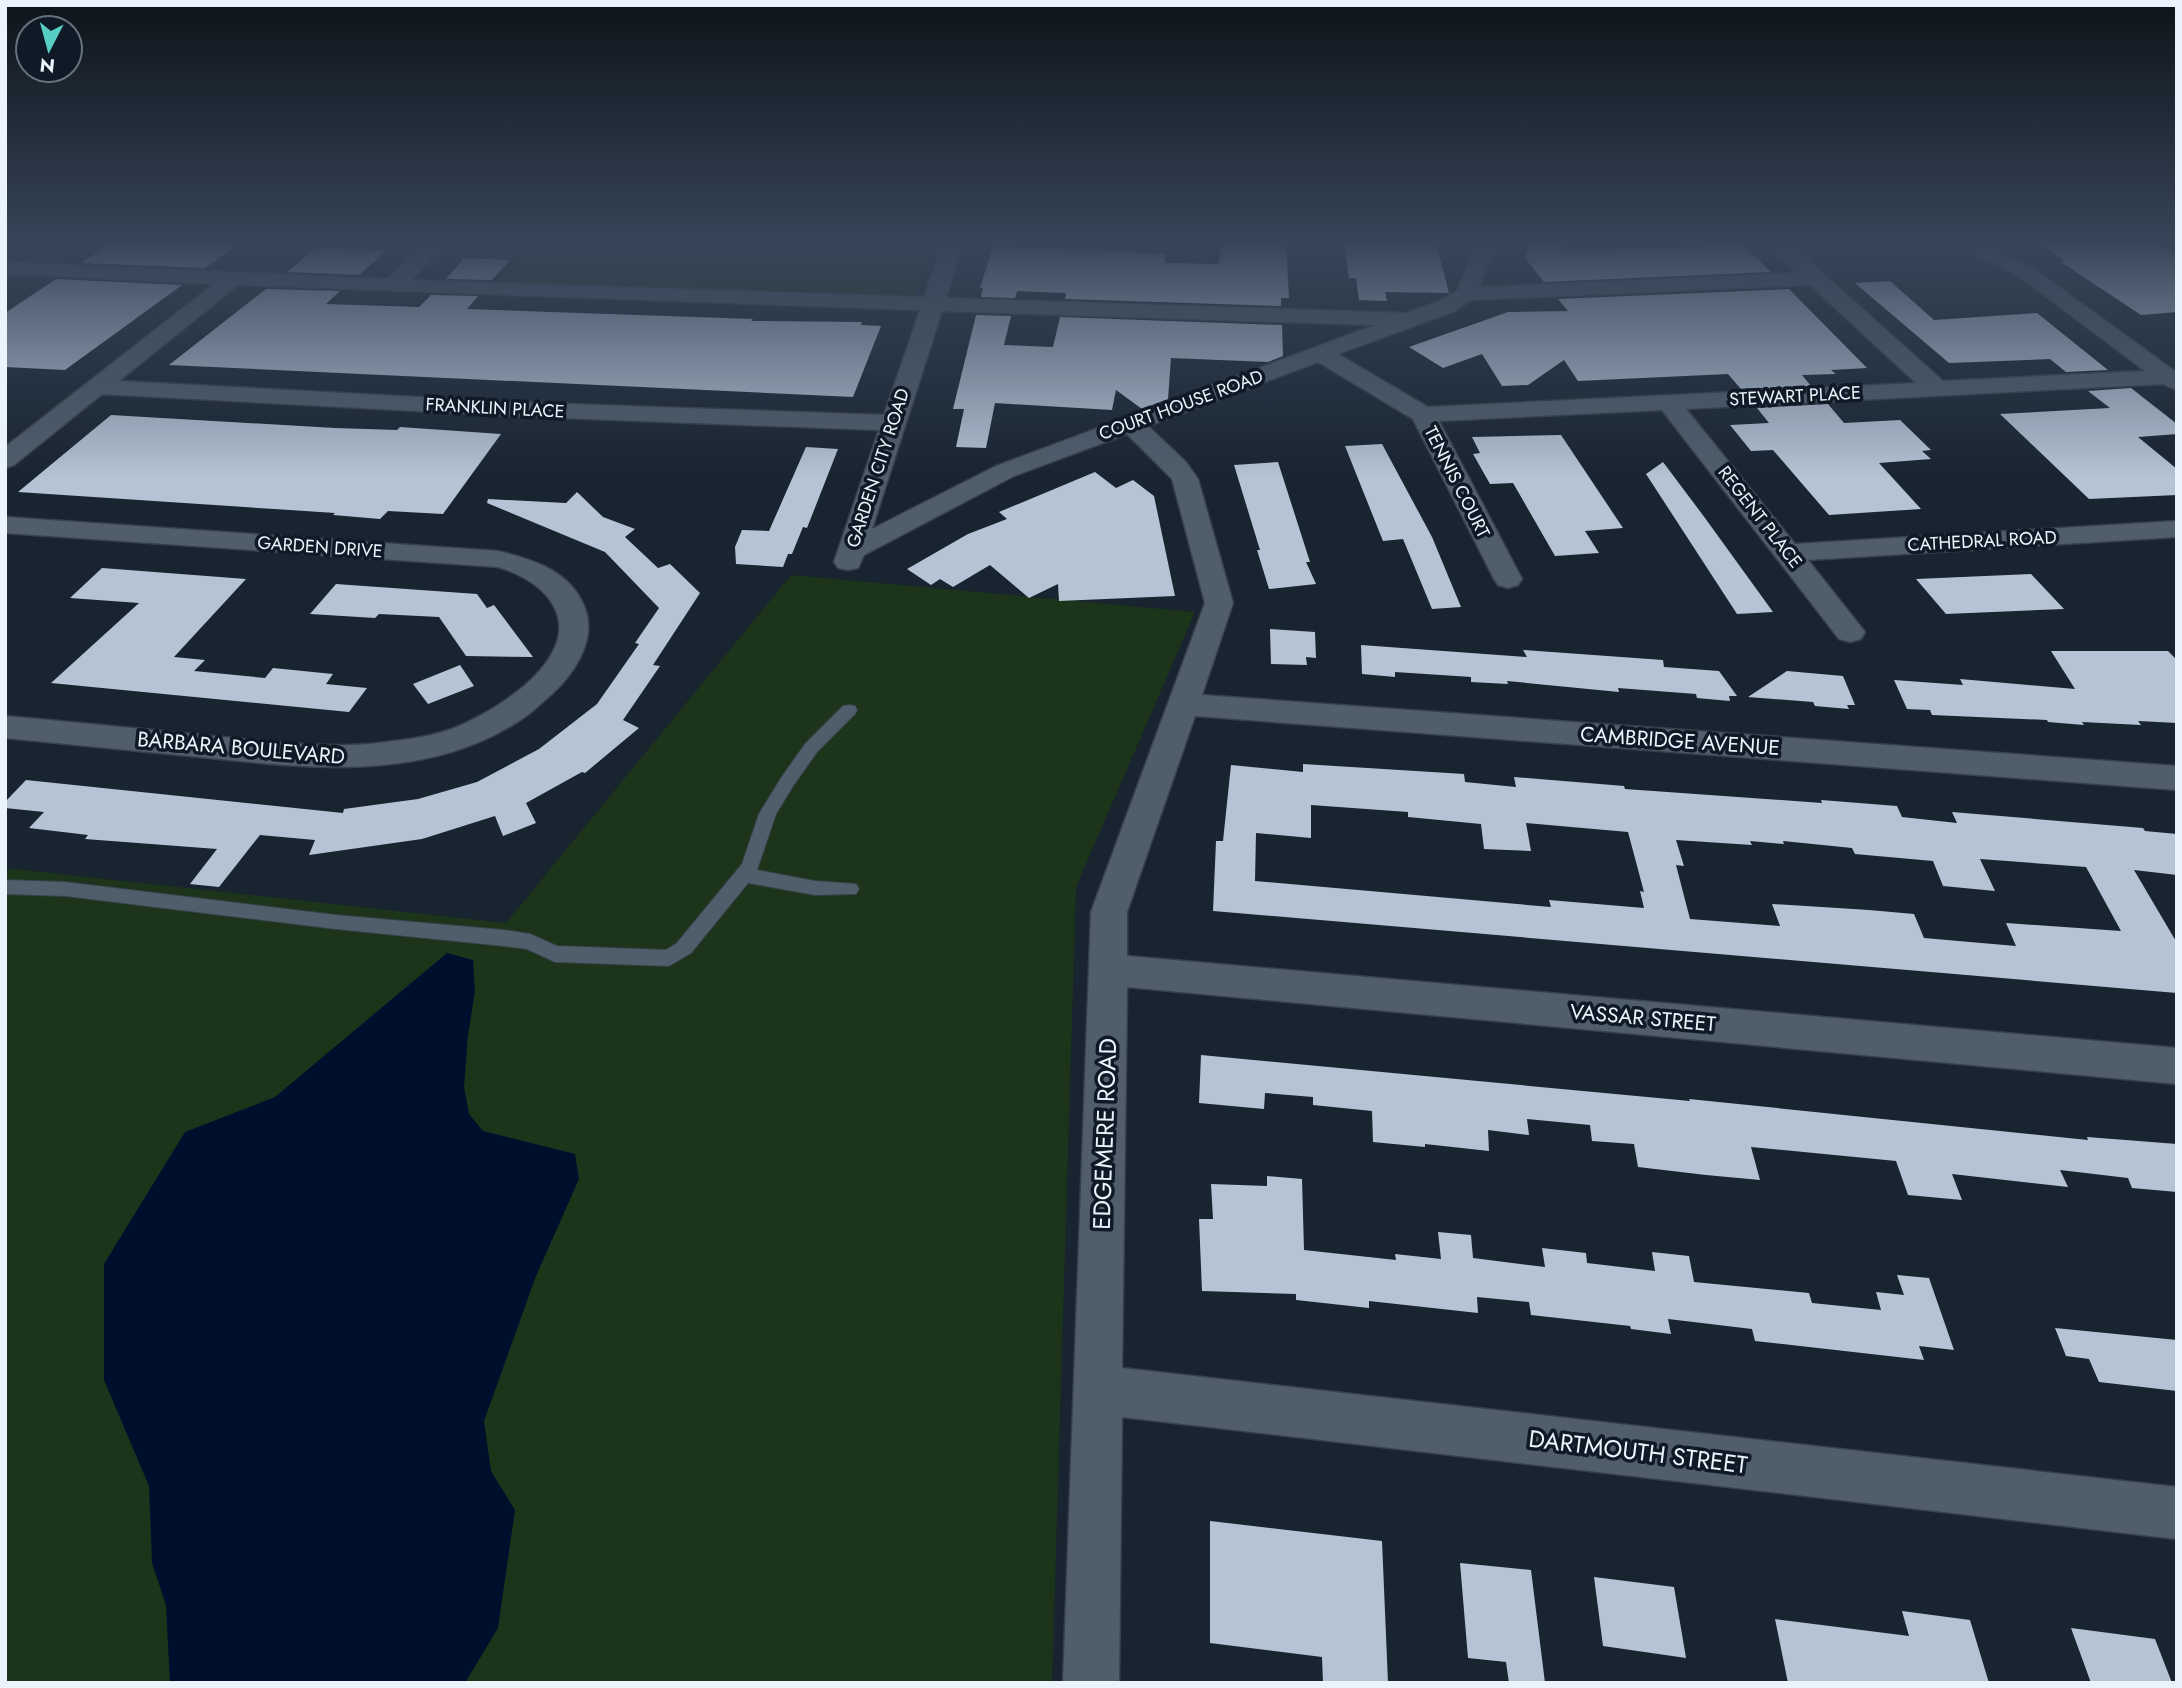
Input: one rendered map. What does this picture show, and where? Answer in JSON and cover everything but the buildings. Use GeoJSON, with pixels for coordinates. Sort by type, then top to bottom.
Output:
{"type":"FeatureCollection","features":[{"type":"Feature","properties":{"kind":"street"},"geometry":{"type":"LineString","coordinates":[[5,460],[180,322]]}},
{"type":"Feature","properties":{"kind":"street","name":"GARDEN CITY ROAD"},"geometry":{"type":"LineString","coordinates":[[847,563],[926,322]]}},
{"type":"Feature","properties":{"kind":"street","name":"COURT HOUSE ROAD"},"geometry":{"type":"LineString","coordinates":[[847,563],[1005,471],[1406,322]]}},
{"type":"Feature","properties":{"kind":"street"},"geometry":{"type":"LineString","coordinates":[[1864,322],[1937,389]]}},
{"type":"Feature","properties":{"kind":"street"},"geometry":{"type":"LineString","coordinates":[[2093,322],[2172,380]]}},
{"type":"Feature","properties":{"kind":"street","name":"TENNIS COURT"},"geometry":{"type":"LineString","coordinates":[[1321,354],[1423,415],[1508,579]]}},
{"type":"Feature","properties":{"kind":"street","name":"STEWART PLACE"},"geometry":{"type":"LineString","coordinates":[[1423,415],[2172,380]]}},
{"type":"Feature","properties":{"kind":"street","name":"FRANKLIN PLACE"},"geometry":{"type":"LineString","coordinates":[[98,387],[511,409],[892,423]]}},
{"type":"Feature","properties":{"kind":"street","name":"REGENT PLACE"},"geometry":{"type":"LineString","coordinates":[[1669,403],[1850,632]]}},
{"type":"Feature","properties":{"kind":"street","name":"EDGEMERE ROAD"},"geometry":{"type":"LineString","coordinates":[[1091,1683],[1110,912],[1219,603],[1185,479],[1177,467],[1131,424]]}},
{"type":"Feature","properties":{"kind":"street","name":"GARDEN DRIVE"},"geometry":{"type":"LineString","coordinates":[[5,525],[509,561],[540,572],[565,595],[574,620],[568,652]]}},
{"type":"Feature","properties":{"kind":"street","name":"CATHEDRAL ROAD"},"geometry":{"type":"LineString","coordinates":[[1787,553],[2177,529]]}},
{"type":"Feature","properties":{"kind":"street","name":"BARBARA BOULEVARD"},"geometry":{"type":"LineString","coordinates":[[5,727],[307,757],[362,758],[391,755],[456,738],[505,716],[533,696],[550,679],[568,652]]}},
{"type":"Feature","properties":{"kind":"street","name":"CAMBRIDGE AVENUE"},"geometry":{"type":"LineString","coordinates":[[1184,704],[2177,778]]}},
{"type":"Feature","properties":{"kind":"street","name":"VASSAR STREET"},"geometry":{"type":"LineString","coordinates":[[1110,970],[2177,1066]]}},
{"type":"Feature","properties":{"kind":"street","name":"DARTMOUTH STREET"},"geometry":{"type":"LineString","coordinates":[[1098,1390],[2177,1513]]}},
{"type":"Feature","properties":{"kind":"lane"},"geometry":{"type":"LineString","coordinates":[[5,887],[65,889],[336,922],[504,938],[530,942],[555,954],[669,958],[684,948],[744,875],[750,866],[768,814],[787,782],[811,748],[849,710]]}},
{"type":"Feature","properties":{"kind":"lane"},"geometry":{"type":"LineString","coordinates":[[744,875],[815,888],[850,888]]}},
{"type":"Feature","properties":{"kind":"green space"},"geometry":{"type":"Polygon","coordinates":[[[791,575],[1195,612],[1076,887],[1052,1683],[5,1683],[5,868],[506,923],[791,575]]]}},
{"type":"Feature","properties":{"kind":"water"},"geometry":{"type":"Polygon","coordinates":[[[447,953],[473,960],[475,991],[464,1087],[469,1114],[483,1131],[575,1154],[579,1179],[536,1276],[484,1421],[491,1471],[515,1510],[498,1628],[465,1683],[170,1683],[166,1605],[152,1563],[149,1486],[104,1380],[104,1264],[185,1132],[275,1097],[447,953]]]}}]}
